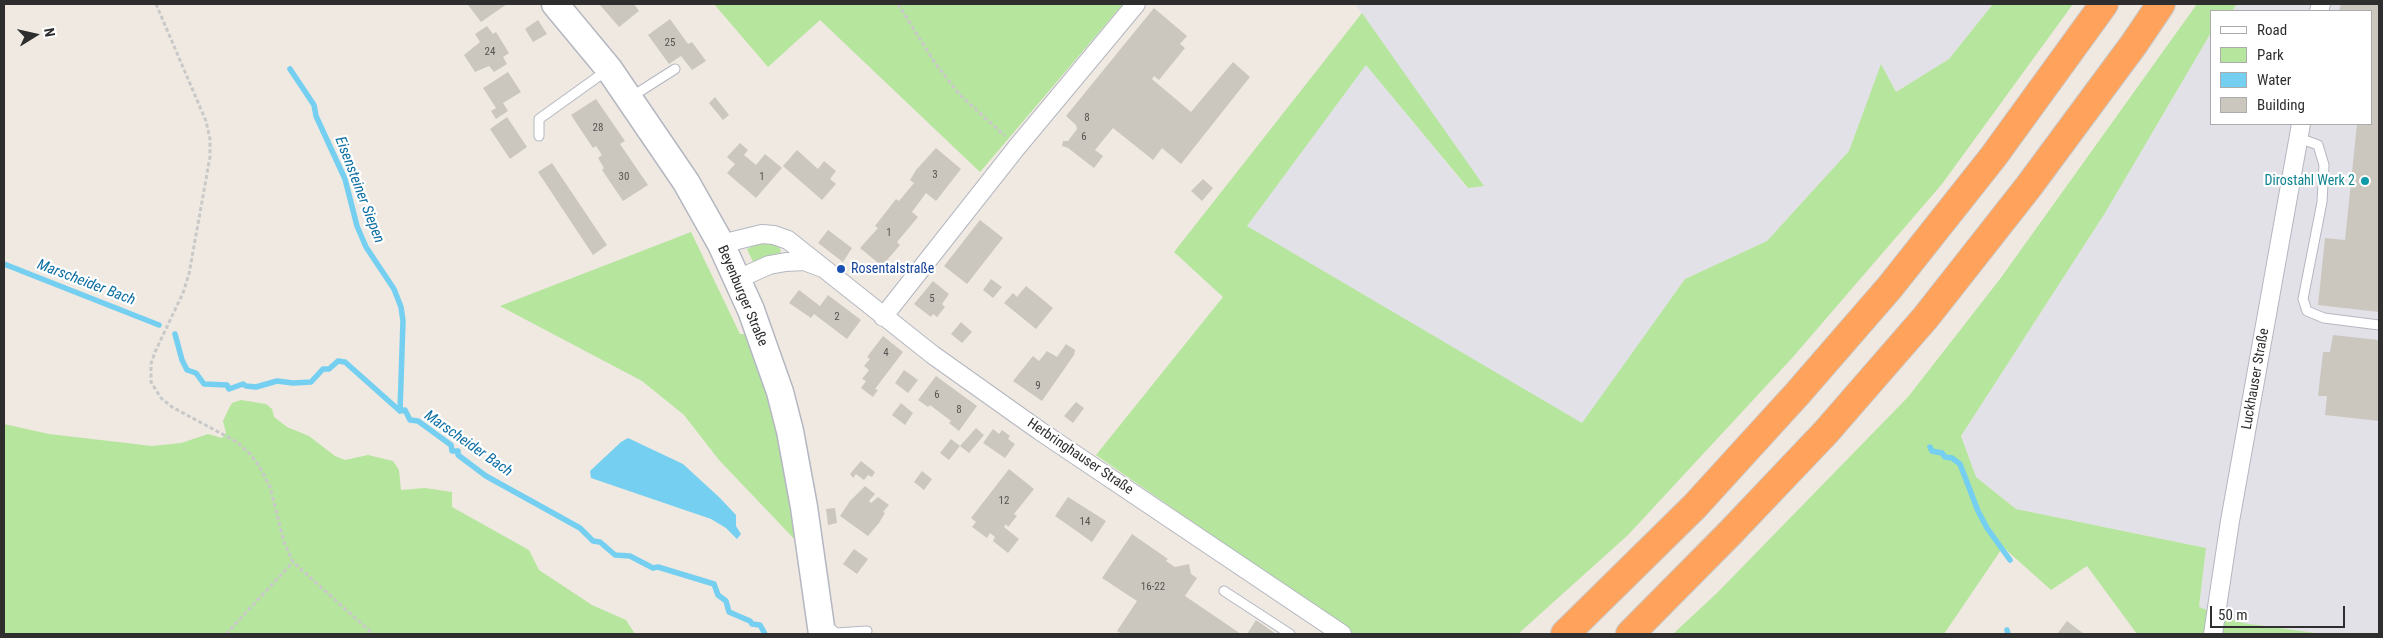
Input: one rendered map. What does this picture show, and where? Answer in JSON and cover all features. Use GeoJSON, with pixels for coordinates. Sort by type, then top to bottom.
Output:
{"type":"FeatureCollection","features":[{"type":"Feature","properties":{"kind":"highway"},"geometry":{"type":"LineString","coordinates":[[1565,634],[1694,506],[1792,400],[1890,287],[1993,157],[2104,4]]}},
{"type":"Feature","properties":{"kind":"highway"},"geometry":{"type":"LineString","coordinates":[[1630,634],[1826,432],[1926,317],[2029,186],[2134,44],[2161,4]]}},
{"type":"Feature","properties":{"kind":"main road","name":"Beyenburger Straße"},"geometry":{"type":"LineString","coordinates":[[555,4],[609,69],[630,98],[686,182],[738,278],[780,392],[790,431],[804,507],[821,628]]}},
{"type":"Feature","properties":{"kind":"street"},"geometry":{"type":"LineString","coordinates":[[883,317],[1017,147],[1136,4]]}},
{"type":"Feature","properties":{"kind":"street","name":"Luckhauser Straße"},"geometry":{"type":"LineString","coordinates":[[2213,634],[2234,497],[2300,131]]}},
{"type":"Feature","properties":{"kind":"street","name":"Herbringhauser Straße"},"geometry":{"type":"LineString","coordinates":[[721,244],[750,236],[774,235],[798,247],[883,317],[933,355],[1034,426],[1342,634]]}},
{"type":"Feature","properties":{"kind":"street","name":"Herbringhauser Straße"},"geometry":{"type":"LineString","coordinates":[[738,278],[770,265],[786,262],[804,261],[826,269]]}},
{"type":"Feature","properties":{"kind":"lane"},"geometry":{"type":"LineString","coordinates":[[539,136],[539,119],[609,69]]}},
{"type":"Feature","properties":{"kind":"lane"},"geometry":{"type":"LineString","coordinates":[[630,98],[675,69]]}},
{"type":"Feature","properties":{"kind":"lane"},"geometry":{"type":"LineString","coordinates":[[2300,131],[2318,145],[2324,165],[2322,202],[2303,299],[2306,311],[2324,318],[2379,325]]}},
{"type":"Feature","properties":{"kind":"lane"},"geometry":{"type":"LineString","coordinates":[[1224,591],[1290,634]]}},
{"type":"Feature","properties":{"kind":"lane"},"geometry":{"type":"LineString","coordinates":[[821,628],[828,625],[836,633],[867,631]]}},
{"type":"Feature","properties":{"kind":"path"},"geometry":{"type":"LineString","coordinates":[[156,4],[206,121],[210,139],[210,157],[189,274],[183,293],[155,352],[151,364],[152,382],[161,398],[172,407],[237,442],[258,464],[270,487],[284,542],[293,562],[373,634]]}},
{"type":"Feature","properties":{"kind":"path"},"geometry":{"type":"LineString","coordinates":[[898,4],[935,63],[960,95],[1017,147]]}},
{"type":"Feature","properties":{"kind":"path"},"geometry":{"type":"LineString","coordinates":[[226,634],[293,562]]}},
{"type":"Feature","properties":{"kind":"shaded area"},"geometry":{"type":"Polygon","coordinates":[[[1355,4],[1993,4],[1949,59],[1896,92],[1881,65],[1849,151],[1767,241],[1685,279],[1582,424],[1247,226],[1366,64],[1467,188],[1483,186],[1355,4]]]}},
{"type":"Feature","properties":{"kind":"shaded area","name":"Dirostahl Werk 2"},"geometry":{"type":"Polygon","coordinates":[[[2237,4],[2379,4],[2379,634],[2323,634],[2243,623],[2199,607],[2206,548],[2016,509],[1976,477],[1961,436],[2105,213],[2210,34],[2210,125],[2373,125],[2373,10],[2233,10],[2237,4]]]}},
{"type":"Feature","properties":{"kind":"green space"},"geometry":{"type":"Polygon","coordinates":[[[714,4],[1123,4],[980,172],[820,20],[768,67],[714,4]]]}},
{"type":"Feature","properties":{"kind":"green space"},"geometry":{"type":"Polygon","coordinates":[[[1993,4],[2073,4],[1942,184],[1793,357],[1628,535],[1518,634],[1354,634],[1096,455],[1223,297],[1174,252],[1362,13],[1484,186],[1468,188],[1366,65],[1247,226],[1582,423],[1685,279],[1767,241],[1849,151],[1881,64],[1896,92],[1949,59],[1993,4]]]}},
{"type":"Feature","properties":{"kind":"green space"},"geometry":{"type":"Polygon","coordinates":[[[2197,4],[2237,4],[2233,10],[2210,10],[2210,34],[2105,213],[1961,436],[1976,477],[2016,509],[2206,548],[2199,607],[2243,623],[2323,634],[2137,634],[2087,566],[2051,590],[2003,547],[1944,634],[1673,634],[1718,592],[1908,397],[2000,279],[2197,4]]]}},
{"type":"Feature","properties":{"kind":"green space"},"geometry":{"type":"Polygon","coordinates":[[[691,232],[740,334],[746,334],[769,393],[789,469],[800,545],[719,460],[684,415],[642,381],[500,306],[691,232]]]}},
{"type":"Feature","properties":{"kind":"green space"},"geometry":{"type":"Polygon","coordinates":[[[769,242],[780,248],[781,254],[753,262],[747,249],[759,243],[769,242]]]}},
{"type":"Feature","properties":{"kind":"green space"},"geometry":{"type":"Polygon","coordinates":[[[241,400],[266,404],[272,409],[274,417],[287,427],[309,436],[335,456],[345,460],[368,455],[393,461],[399,470],[401,490],[425,488],[452,492],[452,507],[529,550],[539,570],[592,605],[626,620],[635,634],[4,634],[4,424],[49,434],[152,446],[181,443],[208,434],[222,438],[226,433],[223,421],[228,410],[232,403],[241,400]]]}},
{"type":"Feature","properties":{"kind":"water"},"geometry":{"type":"Polygon","coordinates":[[[628,438],[683,464],[720,498],[736,515],[736,526],[741,534],[737,539],[726,528],[711,519],[591,478],[590,471],[621,442],[628,438]]]}},
{"type":"Feature","properties":{"kind":"building"},"geometry":{"type":"Polygon","coordinates":[[[469,4],[507,4],[481,22],[469,4]]]}},
{"type":"Feature","properties":{"kind":"building"},"geometry":{"type":"Polygon","coordinates":[[[601,4],[634,4],[639,11],[619,27],[601,4]]]}},
{"type":"Feature","properties":{"kind":"building","name":"Dirostahl Werk 2"},"geometry":{"type":"Polygon","coordinates":[[[2341,4],[2379,4],[2379,312],[2318,305],[2325,238],[2345,240],[2357,125],[2373,125],[2373,10],[2339,10],[2341,4]]]}},
{"type":"Feature","properties":{"kind":"building"},"geometry":{"type":"Polygon","coordinates":[[[1154,8],[1187,36],[1180,44],[1185,48],[1159,80],[1154,76],[1152,79],[1191,112],[1233,62],[1250,77],[1181,164],[1162,148],[1153,160],[1113,128],[1095,150],[1103,156],[1094,168],[1068,148],[1062,146],[1063,141],[1068,141],[1077,129],[1076,125],[1066,116],[1154,8]]]}},
{"type":"Feature","properties":{"kind":"building"},"geometry":{"type":"Polygon","coordinates":[[[670,19],[688,44],[692,42],[706,61],[692,70],[681,56],[669,64],[648,35],[670,19]]]}},
{"type":"Feature","properties":{"kind":"building"},"geometry":{"type":"Polygon","coordinates":[[[538,20],[547,34],[533,42],[525,29],[538,20]]]}},
{"type":"Feature","properties":{"kind":"building"},"geometry":{"type":"Polygon","coordinates":[[[487,26],[493,34],[496,32],[509,53],[503,57],[507,64],[494,72],[489,66],[475,72],[464,55],[480,42],[475,34],[487,26]]]}},
{"type":"Feature","properties":{"kind":"building"},"geometry":{"type":"Polygon","coordinates":[[[508,72],[521,92],[503,103],[508,111],[496,119],[491,111],[496,108],[483,88],[508,72]]]}},
{"type":"Feature","properties":{"kind":"building"},"geometry":{"type":"Polygon","coordinates":[[[715,97],[729,115],[723,120],[709,103],[715,97]]]}},
{"type":"Feature","properties":{"kind":"building"},"geometry":{"type":"Polygon","coordinates":[[[596,99],[625,141],[620,144],[648,185],[623,201],[602,170],[604,168],[598,158],[602,155],[596,146],[593,148],[571,115],[596,99]]]}},
{"type":"Feature","properties":{"kind":"building"},"geometry":{"type":"Polygon","coordinates":[[[507,117],[527,147],[510,159],[490,129],[507,117]]]}},
{"type":"Feature","properties":{"kind":"building"},"geometry":{"type":"Polygon","coordinates":[[[740,143],[748,150],[744,155],[756,165],[765,154],[782,168],[756,198],[727,173],[735,164],[727,157],[740,143]]]}},
{"type":"Feature","properties":{"kind":"building"},"geometry":{"type":"Polygon","coordinates":[[[936,148],[961,169],[936,201],[926,193],[912,212],[918,217],[897,242],[900,245],[882,266],[860,248],[878,228],[875,226],[896,199],[899,201],[914,183],[910,180],[916,170],[936,148]]]}},
{"type":"Feature","properties":{"kind":"building"},"geometry":{"type":"Polygon","coordinates":[[[797,150],[818,169],[824,161],[836,171],[830,179],[836,184],[822,200],[783,166],[797,150]]]}},
{"type":"Feature","properties":{"kind":"building"},"geometry":{"type":"Polygon","coordinates":[[[552,163],[607,245],[593,255],[538,172],[552,163]]]}},
{"type":"Feature","properties":{"kind":"building"},"geometry":{"type":"Polygon","coordinates":[[[1203,179],[1213,188],[1202,201],[1191,191],[1203,179]]]}},
{"type":"Feature","properties":{"kind":"building"},"geometry":{"type":"Polygon","coordinates":[[[980,220],[1003,238],[967,284],[944,266],[980,220]]]}},
{"type":"Feature","properties":{"kind":"building"},"geometry":{"type":"Polygon","coordinates":[[[828,230],[852,248],[843,262],[818,243],[828,230]]]}},
{"type":"Feature","properties":{"kind":"building"},"geometry":{"type":"Polygon","coordinates":[[[991,279],[1002,287],[993,298],[983,290],[991,279]]]}},
{"type":"Feature","properties":{"kind":"building"},"geometry":{"type":"Polygon","coordinates":[[[933,281],[949,294],[942,304],[945,307],[937,317],[933,314],[931,317],[914,304],[933,281]]]}},
{"type":"Feature","properties":{"kind":"building"},"geometry":{"type":"Polygon","coordinates":[[[1026,286],[1053,308],[1036,329],[1004,303],[1013,293],[1017,297],[1026,286]]]}},
{"type":"Feature","properties":{"kind":"building"},"geometry":{"type":"Polygon","coordinates":[[[799,290],[820,306],[828,295],[861,320],[847,339],[814,314],[811,318],[789,303],[799,290]]]}},
{"type":"Feature","properties":{"kind":"building"},"geometry":{"type":"Polygon","coordinates":[[[961,322],[972,332],[962,343],[951,334],[961,322]]]}},
{"type":"Feature","properties":{"kind":"building"},"geometry":{"type":"Polygon","coordinates":[[[2333,335],[2379,340],[2379,421],[2325,415],[2327,396],[2318,396],[2323,352],[2330,352],[2333,335]]]}},
{"type":"Feature","properties":{"kind":"building"},"geometry":{"type":"Polygon","coordinates":[[[883,336],[903,352],[875,389],[878,390],[873,397],[861,388],[866,381],[862,379],[869,370],[864,366],[870,359],[867,357],[883,336]]]}},
{"type":"Feature","properties":{"kind":"building"},"geometry":{"type":"Polygon","coordinates":[[[1066,344],[1075,350],[1074,355],[1042,401],[1013,381],[1033,356],[1039,361],[1047,351],[1057,357],[1066,344]]]}},
{"type":"Feature","properties":{"kind":"building"},"geometry":{"type":"Polygon","coordinates":[[[904,370],[918,380],[908,393],[895,383],[904,370]]]}},
{"type":"Feature","properties":{"kind":"building"},"geometry":{"type":"Polygon","coordinates":[[[936,376],[977,406],[959,431],[949,423],[951,421],[930,405],[928,407],[918,400],[936,376]]]}},
{"type":"Feature","properties":{"kind":"building"},"geometry":{"type":"Polygon","coordinates":[[[1076,402],[1084,408],[1073,423],[1064,416],[1076,402]]]}},
{"type":"Feature","properties":{"kind":"building"},"geometry":{"type":"Polygon","coordinates":[[[901,403],[913,413],[905,425],[892,415],[901,403]]]}},
{"type":"Feature","properties":{"kind":"building"},"geometry":{"type":"Polygon","coordinates":[[[976,428],[984,435],[969,453],[960,446],[976,428]]]}},
{"type":"Feature","properties":{"kind":"building"},"geometry":{"type":"Polygon","coordinates":[[[993,429],[999,434],[1002,430],[1010,436],[1008,439],[1015,444],[1005,458],[983,443],[993,429]]]}},
{"type":"Feature","properties":{"kind":"building"},"geometry":{"type":"Polygon","coordinates":[[[951,439],[960,446],[949,460],[940,453],[951,439]]]}},
{"type":"Feature","properties":{"kind":"building"},"geometry":{"type":"Polygon","coordinates":[[[861,461],[875,472],[872,477],[868,475],[864,480],[856,474],[853,478],[850,474],[861,461]]]}},
{"type":"Feature","properties":{"kind":"building"},"geometry":{"type":"Polygon","coordinates":[[[1009,469],[1034,489],[1014,514],[1017,516],[1008,527],[1006,524],[1004,527],[1019,539],[1008,553],[993,541],[995,537],[990,533],[987,538],[972,527],[976,522],[971,518],[1009,469]]]}},
{"type":"Feature","properties":{"kind":"building"},"geometry":{"type":"Polygon","coordinates":[[[922,471],[932,479],[924,490],[914,482],[922,471]]]}},
{"type":"Feature","properties":{"kind":"building"},"geometry":{"type":"Polygon","coordinates":[[[865,486],[875,494],[869,501],[871,503],[878,497],[889,505],[883,512],[885,513],[879,523],[868,536],[840,516],[850,501],[865,486]]]}},
{"type":"Feature","properties":{"kind":"building"},"geometry":{"type":"Polygon","coordinates":[[[1068,497],[1106,521],[1092,542],[1055,516],[1068,497]]]}},
{"type":"Feature","properties":{"kind":"building"},"geometry":{"type":"Polygon","coordinates":[[[835,508],[837,523],[828,525],[826,509],[835,508]]]}},
{"type":"Feature","properties":{"kind":"building"},"geometry":{"type":"Polygon","coordinates":[[[1132,534],[1168,559],[1166,561],[1175,567],[1189,564],[1191,574],[1197,578],[1185,596],[1241,634],[1122,634],[1117,631],[1137,601],[1102,578],[1132,534]]]}},
{"type":"Feature","properties":{"kind":"building"},"geometry":{"type":"Polygon","coordinates":[[[854,549],[868,559],[857,574],[843,564],[854,549]]]}},
{"type":"Feature","properties":{"kind":"building"},"geometry":{"type":"Polygon","coordinates":[[[1256,620],[1276,634],[1247,634],[1256,620]]]}},
{"type":"Feature","properties":{"kind":"building"},"geometry":{"type":"Polygon","coordinates":[[[2067,621],[2084,634],[2057,634],[2067,621]]]}},
{"type":"Feature","properties":{"kind":"waterway","name":"Eisensteiner Siepen"},"geometry":{"type":"LineString","coordinates":[[290,69],[314,105],[316,116],[345,179],[357,226],[366,247],[394,289],[401,307],[403,321],[400,411]]}},
{"type":"Feature","properties":{"kind":"waterway","name":"Marscheider Bach"},"geometry":{"type":"LineString","coordinates":[[4,264],[159,325]]}},
{"type":"Feature","properties":{"kind":"waterway","name":"Marscheider Bach"},"geometry":{"type":"LineString","coordinates":[[175,334],[182,360],[187,370],[196,373],[204,384],[227,385],[229,389],[243,384],[256,387],[277,381],[293,383],[311,382],[323,369],[329,369],[338,361],[345,362],[400,411],[405,410],[410,420],[418,421],[451,445],[452,451],[458,451],[458,455],[486,476],[580,528],[593,541],[600,542],[615,555],[630,556],[653,568],[658,567],[714,584],[718,595],[726,601],[729,612],[750,621],[752,624],[760,625],[765,634]]}},
{"type":"Feature","properties":{"kind":"waterway"},"geometry":{"type":"LineString","coordinates":[[1930,447],[1932,451],[1942,453],[1945,457],[1952,458],[1960,464],[1978,511],[1987,528],[2010,560]]}},
{"type":"Feature","properties":{"kind":"waterway"},"geometry":{"type":"LineString","coordinates":[[2007,630],[2008,634]]}},
{"type":"Feature","properties":{"kind":"place","name":"Dirostahl Werk 2"},"geometry":{"type":"Point","coordinates":[2365,181]}},
{"type":"Feature","properties":{"kind":"place","name":"Rosentalstraße"},"geometry":{"type":"Point","coordinates":[841,269]}}]}
